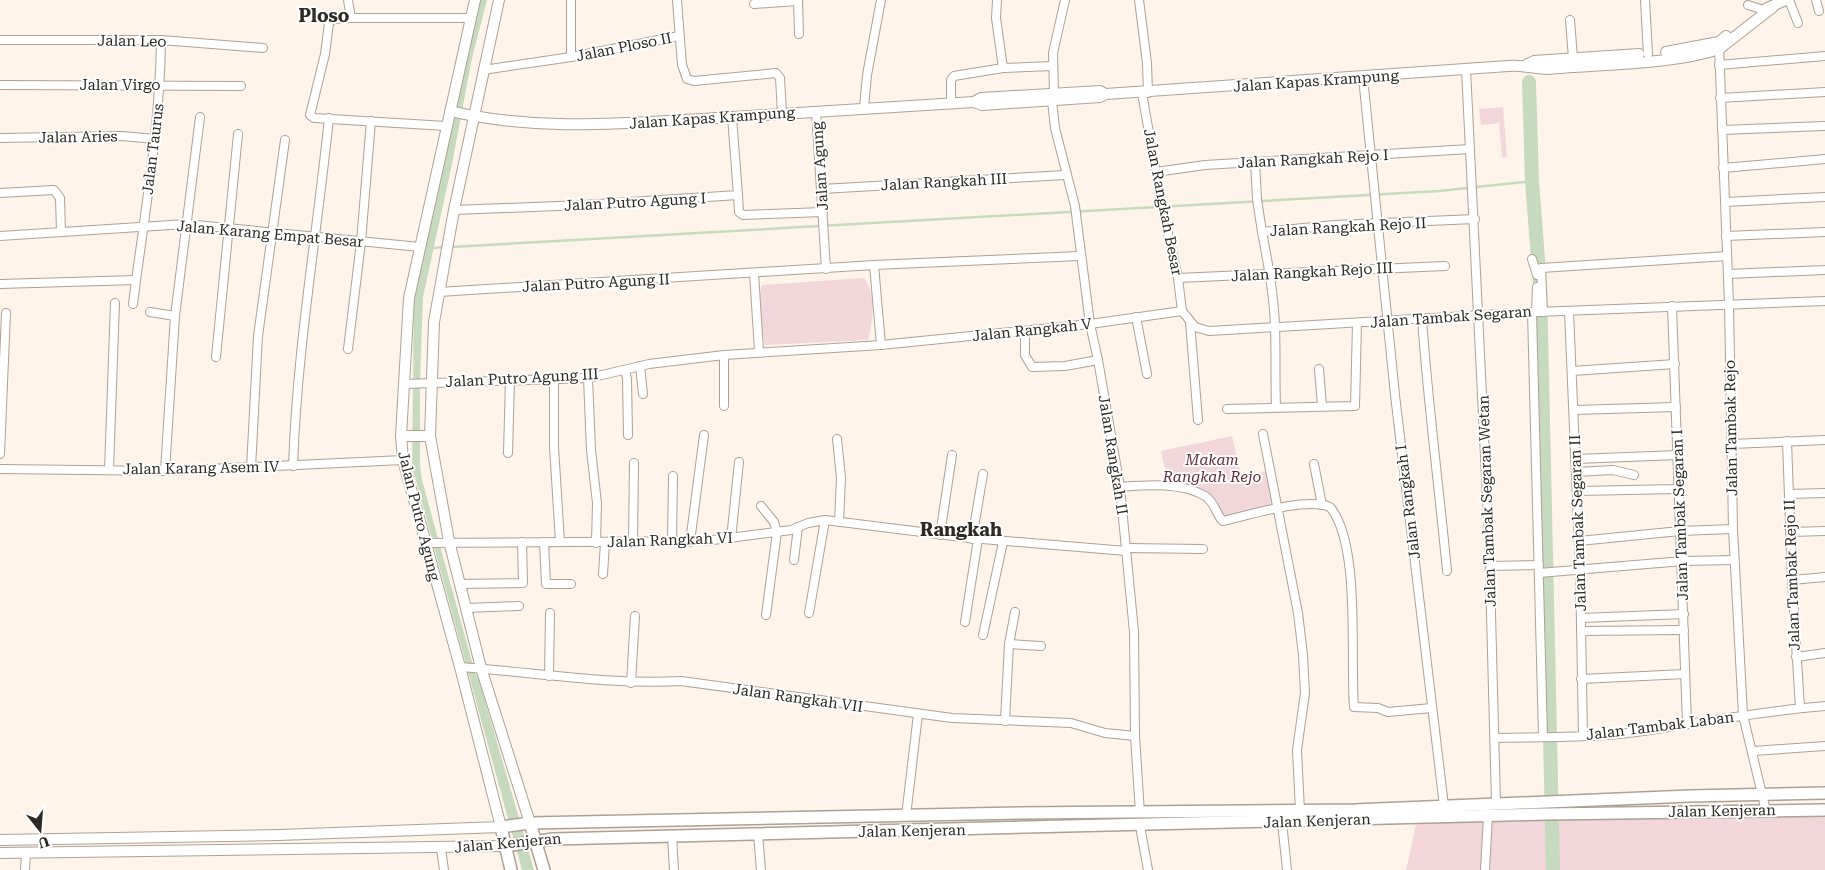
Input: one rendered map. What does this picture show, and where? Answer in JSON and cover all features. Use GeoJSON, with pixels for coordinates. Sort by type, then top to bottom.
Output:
{"type":"FeatureCollection","features":[{"type":"Feature","properties":{"kind":"highway","name":"Jalan Kenjeran"},"geometry":{"type":"LineString","coordinates":[[504,827],[527,823],[1300,811],[1762,793],[1825,793]]}},
{"type":"Feature","properties":{"kind":"highway"},"geometry":{"type":"LineString","coordinates":[[1590,800],[1590,813]]}},
{"type":"Feature","properties":{"kind":"highway","name":"Jalan Kenjeran"},"geometry":{"type":"LineString","coordinates":[[508,846],[533,841],[672,836],[1140,826],[1590,813],[1825,810]]}},
{"type":"Feature","properties":{"kind":"highway"},"geometry":{"type":"LineString","coordinates":[[527,823],[544,870]]}},
{"type":"Feature","properties":{"kind":"highway"},"geometry":{"type":"LineString","coordinates":[[504,827],[511,870]]}},
{"type":"Feature","properties":{"kind":"main road","name":"Jalan Putro Agung"},"geometry":{"type":"LineString","coordinates":[[475,0],[409,298],[405,384],[405,436],[402,460],[463,667],[504,827]]}},
{"type":"Feature","properties":{"kind":"main road","name":"Jalan Putro Agung"},"geometry":{"type":"LineString","coordinates":[[499,0],[472,116],[434,322],[427,436],[446,541],[460,584],[479,668],[527,823]]}},
{"type":"Feature","properties":{"kind":"main road","name":"Jalan Kapas Krampung"},"geometry":{"type":"LineString","coordinates":[[1526,65],[1534,68],[1546,68],[1700,54],[1719,45],[1768,6],[1788,0]]}},
{"type":"Feature","properties":{"kind":"main road","name":"Jalan Kapas Krampung"},"geometry":{"type":"LineString","coordinates":[[451,111],[472,116],[552,126],[732,117],[974,102],[981,98],[1053,97],[1100,91],[1106,94],[1145,93],[1526,65],[1534,61],[1648,54],[1719,45]]}},
{"type":"Feature","properties":{"kind":"main road"},"geometry":{"type":"LineString","coordinates":[[405,436],[427,436]]}},
{"type":"Feature","properties":{"kind":"main road","name":"Jalan Kenjeran"},"geometry":{"type":"LineString","coordinates":[[0,840],[278,836],[504,827]]}},
{"type":"Feature","properties":{"kind":"main road"},"geometry":{"type":"LineString","coordinates":[[81,838],[84,844],[82,852]]}},
{"type":"Feature","properties":{"kind":"main road"},"geometry":{"type":"LineString","coordinates":[[105,838],[103,846],[106,852]]}},
{"type":"Feature","properties":{"kind":"main road","name":"Jalan Kenjeran"},"geometry":{"type":"LineString","coordinates":[[0,853],[508,846]]}},
{"type":"Feature","properties":{"kind":"street"},"geometry":{"type":"LineString","coordinates":[[348,0],[351,18]]}},
{"type":"Feature","properties":{"kind":"street"},"geometry":{"type":"LineString","coordinates":[[571,0],[571,57]]}},
{"type":"Feature","properties":{"kind":"street"},"geometry":{"type":"LineString","coordinates":[[677,0],[679,36]]}},
{"type":"Feature","properties":{"kind":"street"},"geometry":{"type":"LineString","coordinates":[[864,108],[867,75],[881,0]]}},
{"type":"Feature","properties":{"kind":"street"},"geometry":{"type":"LineString","coordinates":[[997,0],[996,18],[1003,68]]}},
{"type":"Feature","properties":{"kind":"street","name":"Jalan Rangkah II"},"geometry":{"type":"LineString","coordinates":[[1065,0],[1056,36],[1052,66],[1055,128],[1065,174],[1076,210],[1080,256],[1090,324],[1120,487],[1134,632],[1135,736],[1140,813]]}},
{"type":"Feature","properties":{"kind":"street","name":"Jalan Rangkah Besar"},"geometry":{"type":"LineString","coordinates":[[1138,0],[1147,63],[1145,93],[1156,172],[1178,278],[1182,311]]}},
{"type":"Feature","properties":{"kind":"street"},"geometry":{"type":"LineString","coordinates":[[1645,0],[1648,54]]}},
{"type":"Feature","properties":{"kind":"street"},"geometry":{"type":"LineString","coordinates":[[1788,0],[1798,23]]}},
{"type":"Feature","properties":{"kind":"street"},"geometry":{"type":"LineString","coordinates":[[1816,0],[1819,11]]}},
{"type":"Feature","properties":{"kind":"street"},"geometry":{"type":"LineString","coordinates":[[754,4],[798,1],[799,34]]}},
{"type":"Feature","properties":{"kind":"street"},"geometry":{"type":"LineString","coordinates":[[1748,5],[1768,6]]}},
{"type":"Feature","properties":{"kind":"street"},"geometry":{"type":"LineString","coordinates":[[446,126],[314,118],[310,112],[325,54],[329,23],[333,20],[351,18],[470,18]]}},
{"type":"Feature","properties":{"kind":"street"},"geometry":{"type":"LineString","coordinates":[[1570,20],[1573,58]]}},
{"type":"Feature","properties":{"kind":"street","name":"Jalan Ploso II"},"geometry":{"type":"LineString","coordinates":[[483,70],[571,57],[679,36],[684,71],[688,80],[776,73],[780,78],[782,113]]}},
{"type":"Feature","properties":{"kind":"street","name":"Jalan Leo"},"geometry":{"type":"LineString","coordinates":[[0,40],[162,40],[263,48]]}},
{"type":"Feature","properties":{"kind":"street","name":"Jalan Taurus"},"geometry":{"type":"LineString","coordinates":[[133,304],[156,139],[161,85],[162,40]]}},
{"type":"Feature","properties":{"kind":"street","name":"Jalan Tambak Rejo"},"geometry":{"type":"LineString","coordinates":[[1719,45],[1729,304],[1734,560],[1744,715],[1766,811]]}},
{"type":"Feature","properties":{"kind":"street"},"geometry":{"type":"LineString","coordinates":[[1719,65],[1825,56]]}},
{"type":"Feature","properties":{"kind":"street"},"geometry":{"type":"LineString","coordinates":[[951,103],[952,77],[1003,68],[1052,66]]}},
{"type":"Feature","properties":{"kind":"street"},"geometry":{"type":"LineString","coordinates":[[1466,69],[1470,149]]}},
{"type":"Feature","properties":{"kind":"street","name":"Jalan Rangkah I"},"geometry":{"type":"LineString","coordinates":[[1363,77],[1387,322],[1444,806]]}},
{"type":"Feature","properties":{"kind":"street","name":"Jalan Virgo"},"geometry":{"type":"LineString","coordinates":[[0,86],[241,86]]}},
{"type":"Feature","properties":{"kind":"street"},"geometry":{"type":"LineString","coordinates":[[1720,98],[1825,92]]}},
{"type":"Feature","properties":{"kind":"street","name":"Jalan Agung"},"geometry":{"type":"LineString","coordinates":[[816,111],[826,269]]}},
{"type":"Feature","properties":{"kind":"street"},"geometry":{"type":"LineString","coordinates":[[165,472],[175,316],[200,117]]}},
{"type":"Feature","properties":{"kind":"street"},"geometry":{"type":"LineString","coordinates":[[732,117],[739,212],[743,216],[823,212]]}},
{"type":"Feature","properties":{"kind":"street"},"geometry":{"type":"LineString","coordinates":[[293,466],[301,345],[316,237],[329,118]]}},
{"type":"Feature","properties":{"kind":"street"},"geometry":{"type":"LineString","coordinates":[[348,349],[361,242],[371,121]]}},
{"type":"Feature","properties":{"kind":"street"},"geometry":{"type":"LineString","coordinates":[[1722,130],[1825,126]]}},
{"type":"Feature","properties":{"kind":"street"},"geometry":{"type":"LineString","coordinates":[[216,357],[238,134]]}},
{"type":"Feature","properties":{"kind":"street","name":"Jalan Aries"},"geometry":{"type":"LineString","coordinates":[[0,138],[122,136],[156,139]]}},
{"type":"Feature","properties":{"kind":"street"},"geometry":{"type":"LineString","coordinates":[[251,468],[258,336],[285,140]]}},
{"type":"Feature","properties":{"kind":"street","name":"Jalan Rangkah Rejo I"},"geometry":{"type":"LineString","coordinates":[[1156,172],[1205,165],[1371,157],[1470,149]]}},
{"type":"Feature","properties":{"kind":"street","name":"Jalan Tambak Segaran Wetan"},"geometry":{"type":"LineString","coordinates":[[1470,149],[1474,198],[1490,566],[1496,804]]}},
{"type":"Feature","properties":{"kind":"street"},"geometry":{"type":"LineString","coordinates":[[1723,168],[1825,160]]}},
{"type":"Feature","properties":{"kind":"street","name":"Jalan Rangkah Rejo II"},"geometry":{"type":"LineString","coordinates":[[1255,162],[1257,202],[1262,232],[1287,228],[1475,219]]}},
{"type":"Feature","properties":{"kind":"street","name":"Jalan Rangkah III"},"geometry":{"type":"LineString","coordinates":[[822,189],[1065,174]]}},
{"type":"Feature","properties":{"kind":"street"},"geometry":{"type":"LineString","coordinates":[[0,193],[54,190],[60,198],[62,232]]}},
{"type":"Feature","properties":{"kind":"street","name":"Jalan Putro Agung I"},"geometry":{"type":"LineString","coordinates":[[454,210],[583,205],[738,195]]}},
{"type":"Feature","properties":{"kind":"street"},"geometry":{"type":"LineString","coordinates":[[1725,202],[1825,197]]}},
{"type":"Feature","properties":{"kind":"street","name":"Jalan Karang Empat Besar"},"geometry":{"type":"LineString","coordinates":[[0,236],[186,224],[229,230],[420,247]]}},
{"type":"Feature","properties":{"kind":"street"},"geometry":{"type":"LineString","coordinates":[[1262,232],[1270,275],[1275,327],[1274,368],[1276,408]]}},
{"type":"Feature","properties":{"kind":"street"},"geometry":{"type":"LineString","coordinates":[[1726,236],[1825,232]]}},
{"type":"Feature","properties":{"kind":"street"},"geometry":{"type":"LineString","coordinates":[[881,345],[874,265],[1080,256]]}},
{"type":"Feature","properties":{"kind":"street"},"geometry":{"type":"LineString","coordinates":[[1537,312],[1542,287],[1541,268],[1727,256]]}},
{"type":"Feature","properties":{"kind":"street"},"geometry":{"type":"LineString","coordinates":[[1532,259],[1537,270],[1540,570],[1545,737]]}},
{"type":"Feature","properties":{"kind":"street","name":"Jalan Putro Agung II"},"geometry":{"type":"LineString","coordinates":[[439,292],[874,265]]}},
{"type":"Feature","properties":{"kind":"street","name":"Jalan Rangkah Rejo III"},"geometry":{"type":"LineString","coordinates":[[1178,278],[1445,266]]}},
{"type":"Feature","properties":{"kind":"street"},"geometry":{"type":"LineString","coordinates":[[1728,274],[1825,270]]}},
{"type":"Feature","properties":{"kind":"street"},"geometry":{"type":"LineString","coordinates":[[754,273],[759,351]]}},
{"type":"Feature","properties":{"kind":"street"},"geometry":{"type":"LineString","coordinates":[[0,284],[136,280]]}},
{"type":"Feature","properties":{"kind":"street","name":"Jalan Tambak Segaran"},"geometry":{"type":"LineString","coordinates":[[1190,322],[1198,329],[1209,331],[1537,312],[1825,301]]}},
{"type":"Feature","properties":{"kind":"street"},"geometry":{"type":"LineString","coordinates":[[109,470],[115,303]]}},
{"type":"Feature","properties":{"kind":"street","name":"Jalan Tambak Segaran I"},"geometry":{"type":"LineString","coordinates":[[1672,306],[1680,531],[1683,561],[1687,724]]}},
{"type":"Feature","properties":{"kind":"street"},"geometry":{"type":"LineString","coordinates":[[1182,311],[1190,322],[1198,420]]}},
{"type":"Feature","properties":{"kind":"street","name":"Jalan Rangkah V"},"geometry":{"type":"LineString","coordinates":[[759,351],[881,345],[1090,324],[1182,311]]}},
{"type":"Feature","properties":{"kind":"street","name":"Jalan Tambak Segaran II"},"geometry":{"type":"LineString","coordinates":[[1569,311],[1580,570],[1583,736]]}},
{"type":"Feature","properties":{"kind":"street"},"geometry":{"type":"LineString","coordinates":[[150,312],[175,316]]}},
{"type":"Feature","properties":{"kind":"street"},"geometry":{"type":"LineString","coordinates":[[0,454],[6,314]]}},
{"type":"Feature","properties":{"kind":"street"},"geometry":{"type":"LineString","coordinates":[[1136,317],[1147,374]]}},
{"type":"Feature","properties":{"kind":"street"},"geometry":{"type":"LineString","coordinates":[[1422,319],[1424,363],[1447,571]]}},
{"type":"Feature","properties":{"kind":"street"},"geometry":{"type":"LineString","coordinates":[[1227,409],[1355,406],[1357,323]]}},
{"type":"Feature","properties":{"kind":"street"},"geometry":{"type":"LineString","coordinates":[[1024,331],[1025,355],[1032,367],[1065,366],[1098,360]]}},
{"type":"Feature","properties":{"kind":"street","name":"Jalan Putro Agung III"},"geometry":{"type":"LineString","coordinates":[[405,384],[588,378],[640,366],[759,351]]}},
{"type":"Feature","properties":{"kind":"street"},"geometry":{"type":"LineString","coordinates":[[724,355],[724,406]]}},
{"type":"Feature","properties":{"kind":"street"},"geometry":{"type":"LineString","coordinates":[[1572,371],[1675,364]]}},
{"type":"Feature","properties":{"kind":"street"},"geometry":{"type":"LineString","coordinates":[[640,366],[643,394]]}},
{"type":"Feature","properties":{"kind":"street"},"geometry":{"type":"LineString","coordinates":[[1318,369],[1322,406]]}},
{"type":"Feature","properties":{"kind":"street"},"geometry":{"type":"LineString","coordinates":[[625,370],[627,379],[628,435]]}},
{"type":"Feature","properties":{"kind":"street"},"geometry":{"type":"LineString","coordinates":[[588,378],[591,450],[597,503],[596,543]]}},
{"type":"Feature","properties":{"kind":"street"},"geometry":{"type":"LineString","coordinates":[[554,379],[554,447],[560,542]]}},
{"type":"Feature","properties":{"kind":"street"},"geometry":{"type":"LineString","coordinates":[[508,453],[510,380]]}},
{"type":"Feature","properties":{"kind":"street"},"geometry":{"type":"LineString","coordinates":[[1574,410],[1676,407]]}},
{"type":"Feature","properties":{"kind":"street"},"geometry":{"type":"LineString","coordinates":[[1263,434],[1298,613],[1304,670],[1305,693],[1297,750],[1300,811]]}},
{"type":"Feature","properties":{"kind":"street"},"geometry":{"type":"LineString","coordinates":[[690,542],[704,435]]}},
{"type":"Feature","properties":{"kind":"street"},"geometry":{"type":"LineString","coordinates":[[837,439],[841,478],[839,522]]}},
{"type":"Feature","properties":{"kind":"street"},"geometry":{"type":"LineString","coordinates":[[1731,444],[1825,440]]}},
{"type":"Feature","properties":{"kind":"street","name":"Jalan Tambak Rejo II"},"geometry":{"type":"LineString","coordinates":[[1787,441],[1792,580],[1800,708]]}},
{"type":"Feature","properties":{"kind":"street"},"geometry":{"type":"LineString","coordinates":[[940,535],[952,455]]}},
{"type":"Feature","properties":{"kind":"street"},"geometry":{"type":"LineString","coordinates":[[1576,459],[1678,455]]}},
{"type":"Feature","properties":{"kind":"street","name":"Jalan Karang Asem IV"},"geometry":{"type":"LineString","coordinates":[[0,469],[165,472],[402,460]]}},
{"type":"Feature","properties":{"kind":"street"},"geometry":{"type":"LineString","coordinates":[[633,542],[634,462]]}},
{"type":"Feature","properties":{"kind":"street"},"geometry":{"type":"LineString","coordinates":[[731,539],[739,462]]}},
{"type":"Feature","properties":{"kind":"street"},"geometry":{"type":"LineString","coordinates":[[1314,464],[1322,505]]}},
{"type":"Feature","properties":{"kind":"street"},"geometry":{"type":"LineString","coordinates":[[1576,472],[1613,470],[1634,475]]}},
{"type":"Feature","properties":{"kind":"street"},"geometry":{"type":"LineString","coordinates":[[966,622],[983,474]]}},
{"type":"Feature","properties":{"kind":"street"},"geometry":{"type":"LineString","coordinates":[[672,542],[673,476]]}},
{"type":"Feature","properties":{"kind":"street"},"geometry":{"type":"LineString","coordinates":[[1120,487],[1168,486],[1195,492],[1210,500],[1224,521],[1277,508],[1322,505],[1333,510],[1347,550],[1351,583],[1354,707],[1378,708],[1388,712],[1432,708]]}},
{"type":"Feature","properties":{"kind":"street"},"geometry":{"type":"LineString","coordinates":[[1577,491],[1679,489]]}},
{"type":"Feature","properties":{"kind":"street"},"geometry":{"type":"LineString","coordinates":[[1789,494],[1825,493]]}},
{"type":"Feature","properties":{"kind":"street"},"geometry":{"type":"LineString","coordinates":[[761,506],[774,522],[777,532],[766,615]]}},
{"type":"Feature","properties":{"kind":"street"},"geometry":{"type":"LineString","coordinates":[[809,612],[825,520]]}},
{"type":"Feature","properties":{"kind":"street","name":"Jalan Rangkah VI"},"geometry":{"type":"LineString","coordinates":[[427,543],[446,541],[690,542],[731,539],[777,532],[825,520],[1002,542],[1126,549],[1203,549]]}},
{"type":"Feature","properties":{"kind":"street"},"geometry":{"type":"LineString","coordinates":[[794,560],[798,527]]}},
{"type":"Feature","properties":{"kind":"street"},"geometry":{"type":"LineString","coordinates":[[1579,541],[1680,531],[1733,529]]}},
{"type":"Feature","properties":{"kind":"street"},"geometry":{"type":"LineString","coordinates":[[1790,532],[1825,531]]}},
{"type":"Feature","properties":{"kind":"street"},"geometry":{"type":"LineString","coordinates":[[460,584],[522,583],[522,542]]}},
{"type":"Feature","properties":{"kind":"street"},"geometry":{"type":"LineString","coordinates":[[544,542],[546,584],[571,584]]}},
{"type":"Feature","properties":{"kind":"street"},"geometry":{"type":"LineString","coordinates":[[603,574],[605,542]]}},
{"type":"Feature","properties":{"kind":"street"},"geometry":{"type":"LineString","coordinates":[[983,635],[1002,542]]}},
{"type":"Feature","properties":{"kind":"street"},"geometry":{"type":"LineString","coordinates":[[1490,566],[1553,572],[1683,561],[1734,560]]}},
{"type":"Feature","properties":{"kind":"street"},"geometry":{"type":"LineString","coordinates":[[1792,580],[1825,577]]}},
{"type":"Feature","properties":{"kind":"street"},"geometry":{"type":"LineString","coordinates":[[466,608],[519,606]]}},
{"type":"Feature","properties":{"kind":"street"},"geometry":{"type":"LineString","coordinates":[[1005,721],[1009,644],[1015,612]]}},
{"type":"Feature","properties":{"kind":"street"},"geometry":{"type":"LineString","coordinates":[[549,676],[550,613]]}},
{"type":"Feature","properties":{"kind":"street"},"geometry":{"type":"LineString","coordinates":[[1581,618],[1684,614]]}},
{"type":"Feature","properties":{"kind":"street"},"geometry":{"type":"LineString","coordinates":[[631,683],[635,616]]}},
{"type":"Feature","properties":{"kind":"street"},"geometry":{"type":"LineString","coordinates":[[1581,631],[1684,630]]}},
{"type":"Feature","properties":{"kind":"street"},"geometry":{"type":"LineString","coordinates":[[1009,644],[1041,646]]}},
{"type":"Feature","properties":{"kind":"street"},"geometry":{"type":"LineString","coordinates":[[1796,657],[1825,653]]}},
{"type":"Feature","properties":{"kind":"street","name":"Jalan Rangkah VII"},"geometry":{"type":"LineString","coordinates":[[463,667],[631,683],[681,681],[918,714],[1071,724],[1104,733],[1135,736]]}},
{"type":"Feature","properties":{"kind":"street"},"geometry":{"type":"LineString","coordinates":[[1581,679],[1685,674]]}},
{"type":"Feature","properties":{"kind":"street","name":"Jalan Tambak Laban"},"geometry":{"type":"LineString","coordinates":[[1495,738],[1561,737],[1634,732],[1744,715],[1825,706]]}},
{"type":"Feature","properties":{"kind":"street"},"geometry":{"type":"LineString","coordinates":[[906,816],[918,714]]}},
{"type":"Feature","properties":{"kind":"street"},"geometry":{"type":"LineString","coordinates":[[1753,751],[1825,746]]}},
{"type":"Feature","properties":{"kind":"street"},"geometry":{"type":"LineString","coordinates":[[1485,870],[1488,816]]}},
{"type":"Feature","properties":{"kind":"street"},"geometry":{"type":"LineString","coordinates":[[1282,822],[1288,870]]}},
{"type":"Feature","properties":{"kind":"street"},"geometry":{"type":"LineString","coordinates":[[1140,826],[1148,870]]}},
{"type":"Feature","properties":{"kind":"street"},"geometry":{"type":"LineString","coordinates":[[758,834],[761,870]]}},
{"type":"Feature","properties":{"kind":"street"},"geometry":{"type":"LineString","coordinates":[[672,836],[674,870]]}},
{"type":"Feature","properties":{"kind":"street"},"geometry":{"type":"LineString","coordinates":[[441,848],[444,870]]}},
{"type":"Feature","properties":{"kind":"street"},"geometry":{"type":"LineString","coordinates":[[26,853],[26,870]]}},
{"type":"Feature","properties":{"kind":"green space"},"geometry":{"type":"Polygon","coordinates":[[[1503,107],[1507,157],[1502,157],[1499,123],[1481,125],[1479,109],[1503,107]]]}},
{"type":"Feature","properties":{"kind":"green space"},"geometry":{"type":"Polygon","coordinates":[[[864,278],[871,292],[873,308],[868,340],[765,345],[760,305],[762,285],[864,278]]]}},
{"type":"Feature","properties":{"kind":"green space","name":"Makam Rangkah Rejo"},"geometry":{"type":"Polygon","coordinates":[[[1232,436],[1241,475],[1266,471],[1275,506],[1223,518],[1215,504],[1168,483],[1161,451],[1232,436]]]}},
{"type":"Feature","properties":{"kind":"green space"},"geometry":{"type":"Polygon","coordinates":[[[1825,815],[1825,870],[1406,870],[1417,821],[1825,815]]]}},
{"type":"Feature","properties":{"kind":"shaded area"},"geometry":{"type":"Polygon","coordinates":[[[480,0],[487,0],[472,58],[452,164],[423,297],[420,465],[422,480],[475,673],[479,680],[534,870],[522,870],[412,466],[414,296],[480,0]]]}},
{"type":"Feature","properties":{"kind":"waterway"},"geometry":{"type":"LineString","coordinates":[[1529,82],[1532,181],[1540,285],[1553,870]]}},
{"type":"Feature","properties":{"kind":"waterway"},"geometry":{"type":"LineString","coordinates":[[451,247],[1439,191],[1532,181]]}},
{"type":"Feature","properties":{"kind":"waterway"},"geometry":{"type":"LineString","coordinates":[[433,248],[445,247]]}},
{"type":"Feature","properties":{"kind":"district","name":"Ploso"},"geometry":{"type":"Point","coordinates":[324,16]}},
{"type":"Feature","properties":{"kind":"district","name":"Rangkah"},"geometry":{"type":"Point","coordinates":[961,530]}}]}
